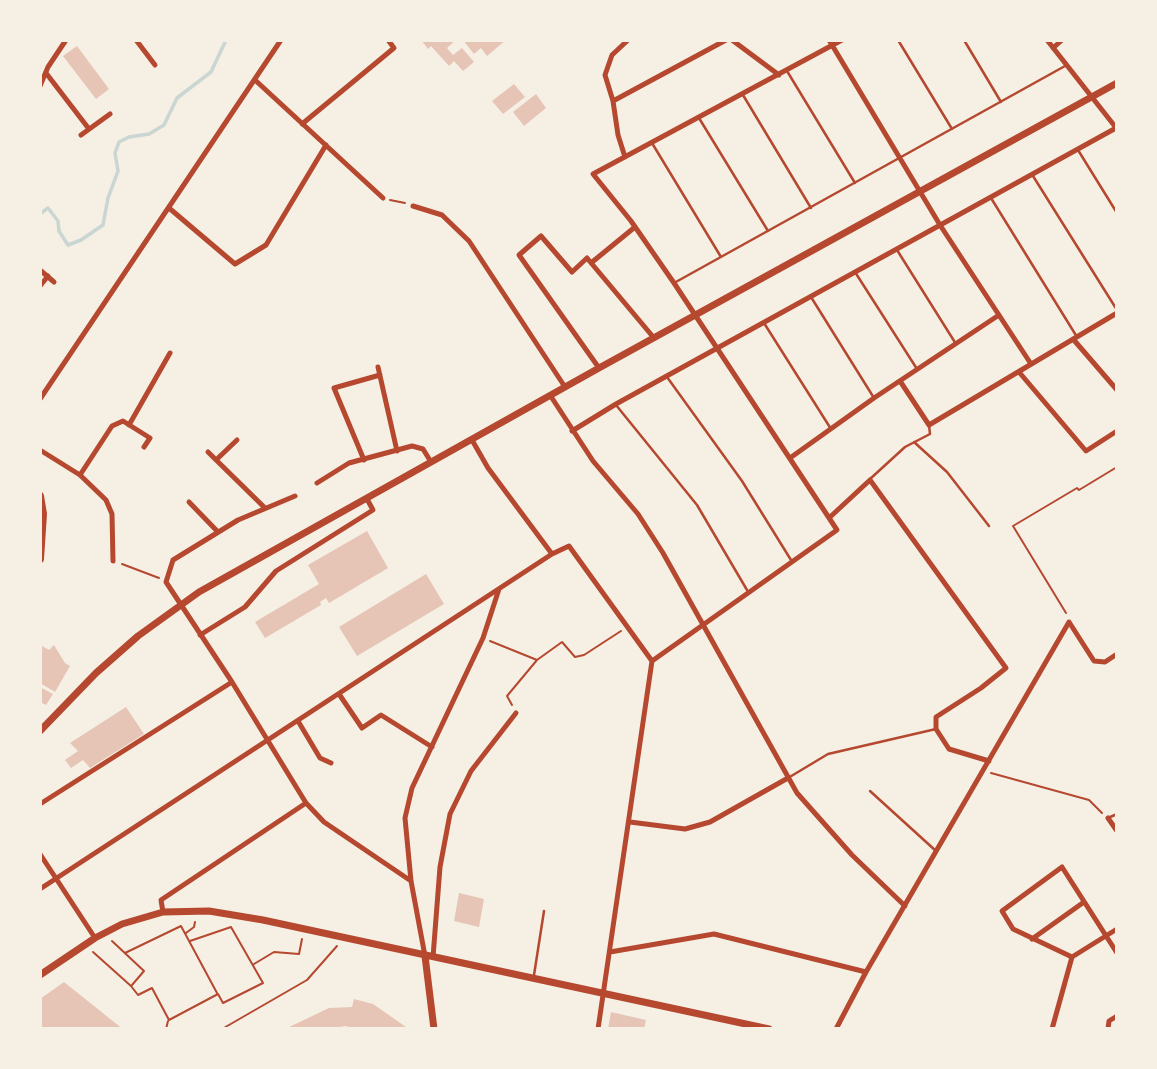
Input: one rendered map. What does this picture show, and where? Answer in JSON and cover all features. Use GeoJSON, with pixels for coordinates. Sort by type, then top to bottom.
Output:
{"type":"FeatureCollection","features":[{"type":"Feature","properties":{"kind":"main road"},"geometry":{"type":"LineString","coordinates":[[40,496],[43,514],[40,559]]}},
{"type":"Feature","properties":{"kind":"street"},"geometry":{"type":"LineString","coordinates":[[41,83],[66,40]]}},
{"type":"Feature","properties":{"kind":"street"},"geometry":{"type":"LineString","coordinates":[[136,40],[155,65]]}},
{"type":"Feature","properties":{"kind":"street"},"geometry":{"type":"LineString","coordinates":[[40,399],[281,40]]}},
{"type":"Feature","properties":{"kind":"street"},"geometry":{"type":"LineString","coordinates":[[302,124],[394,48],[388,40]]}},
{"type":"Feature","properties":{"kind":"street"},"geometry":{"type":"LineString","coordinates":[[625,157],[605,75],[612,55],[628,40]]}},
{"type":"Feature","properties":{"kind":"street"},"geometry":{"type":"LineString","coordinates":[[613,101],[729,40],[779,75]]}},
{"type":"Feature","properties":{"kind":"street"},"geometry":{"type":"LineString","coordinates":[[652,661],[837,530],[674,283],[593,174],[787,71],[830,43],[842,40]]}},
{"type":"Feature","properties":{"kind":"street"},"geometry":{"type":"LineString","coordinates":[[572,430],[1116,129],[1047,40]]}},
{"type":"Feature","properties":{"kind":"street"},"geometry":{"type":"LineString","coordinates":[[1053,48],[1062,40]]}},
{"type":"Feature","properties":{"kind":"street"},"geometry":{"type":"LineString","coordinates":[[830,43],[940,225],[1031,365]]}},
{"type":"Feature","properties":{"kind":"street"},"geometry":{"type":"LineString","coordinates":[[46,73],[89,129]]}},
{"type":"Feature","properties":{"kind":"street"},"geometry":{"type":"LineString","coordinates":[[255,80],[383,198]]}},
{"type":"Feature","properties":{"kind":"street"},"geometry":{"type":"LineString","coordinates":[[40,731],[96,673],[176,607],[231,573],[1117,83]]}},
{"type":"Feature","properties":{"kind":"street"},"geometry":{"type":"LineString","coordinates":[[81,135],[110,114]]}},
{"type":"Feature","properties":{"kind":"street"},"geometry":{"type":"LineString","coordinates":[[169,208],[235,264],[266,245],[326,145]]}},
{"type":"Feature","properties":{"kind":"street"},"geometry":{"type":"LineString","coordinates":[[413,205],[442,215],[469,241],[565,387]]}},
{"type":"Feature","properties":{"kind":"street"},"geometry":{"type":"LineString","coordinates":[[591,263],[635,227]]}},
{"type":"Feature","properties":{"kind":"street"},"geometry":{"type":"LineString","coordinates":[[599,368],[519,255],[541,236],[572,272],[587,258],[654,338]]}},
{"type":"Feature","properties":{"kind":"street"},"geometry":{"type":"LineString","coordinates":[[40,270],[54,282]]}},
{"type":"Feature","properties":{"kind":"street"},"geometry":{"type":"LineString","coordinates":[[40,286],[48,276]]}},
{"type":"Feature","properties":{"kind":"street"},"geometry":{"type":"LineString","coordinates":[[900,381],[929,425],[1117,312]]}},
{"type":"Feature","properties":{"kind":"street"},"geometry":{"type":"LineString","coordinates":[[790,458],[874,398],[999,316]]}},
{"type":"Feature","properties":{"kind":"street"},"geometry":{"type":"LineString","coordinates":[[1075,338],[1116,389]]}},
{"type":"Feature","properties":{"kind":"street"},"geometry":{"type":"LineString","coordinates":[[129,425],[170,353]]}},
{"type":"Feature","properties":{"kind":"street"},"geometry":{"type":"LineString","coordinates":[[378,367],[397,450]]}},
{"type":"Feature","properties":{"kind":"street"},"geometry":{"type":"LineString","coordinates":[[1018,372],[1086,451],[1117,431]]}},
{"type":"Feature","properties":{"kind":"street"},"geometry":{"type":"LineString","coordinates":[[364,460],[334,388],[380,375]]}},
{"type":"Feature","properties":{"kind":"street"},"geometry":{"type":"LineString","coordinates":[[550,396],[593,461],[638,514],[663,553],[797,793],[852,855],[905,906]]}},
{"type":"Feature","properties":{"kind":"street"},"geometry":{"type":"LineString","coordinates":[[80,475],[112,426],[123,421],[149,438],[144,447]]}},
{"type":"Feature","properties":{"kind":"street"},"geometry":{"type":"LineString","coordinates":[[216,460],[237,440]]}},
{"type":"Feature","properties":{"kind":"street"},"geometry":{"type":"LineString","coordinates":[[471,440],[488,468],[552,554]]}},
{"type":"Feature","properties":{"kind":"street"},"geometry":{"type":"LineString","coordinates":[[317,483],[349,463],[418,446],[424,449],[431,462]]}},
{"type":"Feature","properties":{"kind":"street"},"geometry":{"type":"LineString","coordinates":[[40,450],[80,475],[106,500],[110,507],[113,561]]}},
{"type":"Feature","properties":{"kind":"street"},"geometry":{"type":"LineString","coordinates":[[208,452],[265,509]]}},
{"type":"Feature","properties":{"kind":"street"},"geometry":{"type":"LineString","coordinates":[[829,517],[870,480],[1006,668],[936,717],[936,729],[949,749],[989,761]]}},
{"type":"Feature","properties":{"kind":"street"},"geometry":{"type":"LineString","coordinates":[[295,496],[218,532],[173,560],[166,582],[232,682],[306,803],[324,822],[411,881]]}},
{"type":"Feature","properties":{"kind":"street"},"geometry":{"type":"LineString","coordinates":[[200,635],[245,607],[276,571],[373,510],[366,499]]}},
{"type":"Feature","properties":{"kind":"street"},"geometry":{"type":"LineString","coordinates":[[189,502],[218,532]]}},
{"type":"Feature","properties":{"kind":"street"},"geometry":{"type":"LineString","coordinates":[[40,888],[552,554],[569,546],[652,661],[598,1029]]}},
{"type":"Feature","properties":{"kind":"street"},"geometry":{"type":"LineString","coordinates":[[434,1029],[429,957],[411,881],[405,818],[412,788],[483,638],[499,589]]}},
{"type":"Feature","properties":{"kind":"street"},"geometry":{"type":"LineString","coordinates":[[836,1029],[866,972],[1069,622],[1094,661],[1105,662],[1117,654]]}},
{"type":"Feature","properties":{"kind":"street"},"geometry":{"type":"LineString","coordinates":[[40,804],[232,682]]}},
{"type":"Feature","properties":{"kind":"street"},"geometry":{"type":"LineString","coordinates":[[339,694],[362,729],[382,715],[432,747]]}},
{"type":"Feature","properties":{"kind":"street"},"geometry":{"type":"LineString","coordinates":[[429,957],[440,867],[450,814],[471,771],[516,713]]}},
{"type":"Feature","properties":{"kind":"street"},"geometry":{"type":"LineString","coordinates":[[298,721],[320,758],[331,763]]}},
{"type":"Feature","properties":{"kind":"street"},"geometry":{"type":"LineString","coordinates":[[630,822],[685,829],[710,822],[788,778]]}},
{"type":"Feature","properties":{"kind":"street"},"geometry":{"type":"LineString","coordinates":[[163,912],[161,900],[306,803]]}},
{"type":"Feature","properties":{"kind":"street"},"geometry":{"type":"LineString","coordinates":[[1108,818],[1117,831]]}},
{"type":"Feature","properties":{"kind":"street"},"geometry":{"type":"LineString","coordinates":[[40,854],[95,938]]}},
{"type":"Feature","properties":{"kind":"street"},"geometry":{"type":"LineString","coordinates":[[1072,957],[1013,929],[1002,911],[1062,867],[1117,953]]}},
{"type":"Feature","properties":{"kind":"street"},"geometry":{"type":"LineString","coordinates":[[1032,939],[1084,902]]}},
{"type":"Feature","properties":{"kind":"street"},"geometry":{"type":"LineString","coordinates":[[40,975],[95,938],[122,924],[163,912],[209,911],[263,920],[769,1029]]}},
{"type":"Feature","properties":{"kind":"street"},"geometry":{"type":"LineString","coordinates":[[1052,1029],[1072,957],[1117,929]]}},
{"type":"Feature","properties":{"kind":"street"},"geometry":{"type":"LineString","coordinates":[[610,952],[715,934],[866,972]]}},
{"type":"Feature","properties":{"kind":"street"},"geometry":{"type":"LineString","coordinates":[[1108,1029],[1109,1021],[1117,1016]]}},
{"type":"Feature","properties":{"kind":"lane"},"geometry":{"type":"LineString","coordinates":[[898,40],[953,129]]}},
{"type":"Feature","properties":{"kind":"lane"},"geometry":{"type":"LineString","coordinates":[[964,40],[1002,102]]}},
{"type":"Feature","properties":{"kind":"lane"},"geometry":{"type":"LineString","coordinates":[[674,283],[1065,66]]}},
{"type":"Feature","properties":{"kind":"lane"},"geometry":{"type":"LineString","coordinates":[[787,71],[855,184]]}},
{"type":"Feature","properties":{"kind":"lane"},"geometry":{"type":"LineString","coordinates":[[743,95],[811,208]]}},
{"type":"Feature","properties":{"kind":"lane"},"geometry":{"type":"LineString","coordinates":[[699,117],[768,231]]}},
{"type":"Feature","properties":{"kind":"lane"},"geometry":{"type":"LineString","coordinates":[[651,143],[721,257]]}},
{"type":"Feature","properties":{"kind":"lane"},"geometry":{"type":"LineString","coordinates":[[1077,150],[1117,213]]}},
{"type":"Feature","properties":{"kind":"lane"},"geometry":{"type":"LineString","coordinates":[[1032,175],[1117,312]]}},
{"type":"Feature","properties":{"kind":"lane"},"geometry":{"type":"LineString","coordinates":[[991,198],[1075,338]]}},
{"type":"Feature","properties":{"kind":"lane"},"geometry":{"type":"LineString","coordinates":[[897,250],[956,344]]}},
{"type":"Feature","properties":{"kind":"lane"},"geometry":{"type":"LineString","coordinates":[[855,272],[917,369]]}},
{"type":"Feature","properties":{"kind":"lane"},"geometry":{"type":"LineString","coordinates":[[811,297],[874,398]]}},
{"type":"Feature","properties":{"kind":"lane"},"geometry":{"type":"LineString","coordinates":[[764,323],[831,429]]}},
{"type":"Feature","properties":{"kind":"lane"},"geometry":{"type":"LineString","coordinates":[[667,377],[742,481],[793,563]]}},
{"type":"Feature","properties":{"kind":"lane"},"geometry":{"type":"LineString","coordinates":[[616,404],[697,505],[749,593]]}},
{"type":"Feature","properties":{"kind":"lane"},"geometry":{"type":"LineString","coordinates":[[870,480],[905,447],[930,434],[929,425]]}},
{"type":"Feature","properties":{"kind":"lane"},"geometry":{"type":"LineString","coordinates":[[914,442],[947,472],[989,526]]}},
{"type":"Feature","properties":{"kind":"lane"},"geometry":{"type":"LineString","coordinates":[[788,778],[828,754],[936,729]]}},
{"type":"Feature","properties":{"kind":"lane"},"geometry":{"type":"LineString","coordinates":[[870,790],[936,851]]}},
{"type":"Feature","properties":{"kind":"lane"},"geometry":{"type":"LineString","coordinates":[[1108,818],[1117,814]]}},
{"type":"Feature","properties":{"kind":"lane"},"geometry":{"type":"LineString","coordinates":[[534,978],[544,911]]}},
{"type":"Feature","properties":{"kind":"path"},"geometry":{"type":"LineString","coordinates":[[383,198],[413,205]]}},
{"type":"Feature","properties":{"kind":"path"},"geometry":{"type":"LineString","coordinates":[[1069,622],[1071,620],[1013,526],[1117,467]]}},
{"type":"Feature","properties":{"kind":"path"},"geometry":{"type":"LineString","coordinates":[[113,561],[166,582]]}},
{"type":"Feature","properties":{"kind":"path"},"geometry":{"type":"LineString","coordinates":[[516,713],[506,696],[537,660],[562,642],[575,657],[584,655],[628,627]]}},
{"type":"Feature","properties":{"kind":"path"},"geometry":{"type":"LineString","coordinates":[[483,638],[537,660]]}},
{"type":"Feature","properties":{"kind":"path"},"geometry":{"type":"LineString","coordinates":[[983,771],[1089,800],[1108,818]]}},
{"type":"Feature","properties":{"kind":"path"},"geometry":{"type":"LineString","coordinates":[[185,933],[194,927],[195,918]]}},
{"type":"Feature","properties":{"kind":"path"},"geometry":{"type":"LineString","coordinates":[[125,953],[181,926],[223,1003],[263,983],[232,927],[190,941]]}},
{"type":"Feature","properties":{"kind":"path"},"geometry":{"type":"LineString","coordinates":[[253,965],[274,952],[299,954],[302,937]]}},
{"type":"Feature","properties":{"kind":"path"},"geometry":{"type":"LineString","coordinates":[[112,941],[144,971],[131,986]]}},
{"type":"Feature","properties":{"kind":"path"},"geometry":{"type":"LineString","coordinates":[[222,1029],[307,980],[337,946]]}},
{"type":"Feature","properties":{"kind":"path"},"geometry":{"type":"LineString","coordinates":[[93,951],[138,995],[152,988],[169,1020]]}},
{"type":"Feature","properties":{"kind":"path"},"geometry":{"type":"LineString","coordinates":[[165,1028],[169,1020],[218,994]]}},
{"type":"Feature","properties":{"kind":"building"},"geometry":{"type":"Polygon","coordinates":[[[421,40],[456,40],[447,48],[453,55],[462,48],[474,62],[463,71],[454,61],[449,66],[431,46],[428,49],[421,40]]]}},
{"type":"Feature","properties":{"kind":"building"},"geometry":{"type":"Polygon","coordinates":[[[463,40],[506,40],[487,56],[481,48],[474,54],[463,40]]]}},
{"type":"Feature","properties":{"kind":"building"},"geometry":{"type":"Polygon","coordinates":[[[77,46],[109,89],[96,99],[63,56],[77,46]]]}},
{"type":"Feature","properties":{"kind":"building"},"geometry":{"type":"Polygon","coordinates":[[[514,84],[525,97],[503,114],[492,101],[514,84]]]}},
{"type":"Feature","properties":{"kind":"building"},"geometry":{"type":"Polygon","coordinates":[[[536,94],[546,108],[524,126],[513,112],[536,94]]]}},
{"type":"Feature","properties":{"kind":"building"},"geometry":{"type":"Polygon","coordinates":[[[367,531],[388,568],[329,603],[326,598],[320,602],[321,605],[265,638],[255,622],[319,584],[308,565],[367,531]]]}},
{"type":"Feature","properties":{"kind":"building"},"geometry":{"type":"Polygon","coordinates":[[[426,574],[444,604],[357,656],[339,627],[426,574]]]}},
{"type":"Feature","properties":{"kind":"building"},"geometry":{"type":"Polygon","coordinates":[[[54,645],[65,663],[70,666],[55,692],[40,683],[40,649],[42,646],[49,650],[54,645]]]}},
{"type":"Feature","properties":{"kind":"building"},"geometry":{"type":"Polygon","coordinates":[[[40,687],[53,694],[46,705],[40,702],[40,687]]]}},
{"type":"Feature","properties":{"kind":"building"},"geometry":{"type":"Polygon","coordinates":[[[126,707],[144,734],[90,768],[83,760],[71,768],[65,760],[78,751],[70,743],[126,707]]]}},
{"type":"Feature","properties":{"kind":"building"},"geometry":{"type":"Polygon","coordinates":[[[459,893],[484,899],[479,927],[454,921],[459,893]]]}},
{"type":"Feature","properties":{"kind":"building"},"geometry":{"type":"Polygon","coordinates":[[[64,982],[123,1029],[40,1029],[40,999],[64,982]]]}},
{"type":"Feature","properties":{"kind":"building"},"geometry":{"type":"Polygon","coordinates":[[[354,999],[373,1004],[406,1027],[285,1029],[329,1008],[352,1007],[354,999]]]}},
{"type":"Feature","properties":{"kind":"building"},"geometry":{"type":"Polygon","coordinates":[[[611,1012],[646,1020],[644,1029],[608,1029],[611,1012]]]}},
{"type":"Feature","properties":{"kind":"waterway"},"geometry":{"type":"LineString","coordinates":[[40,214],[48,208],[58,221],[59,231],[68,245],[81,240],[103,225],[108,198],[118,171],[115,153],[119,142],[129,137],[149,134],[164,125],[177,98],[211,72],[226,40]]}}]}
